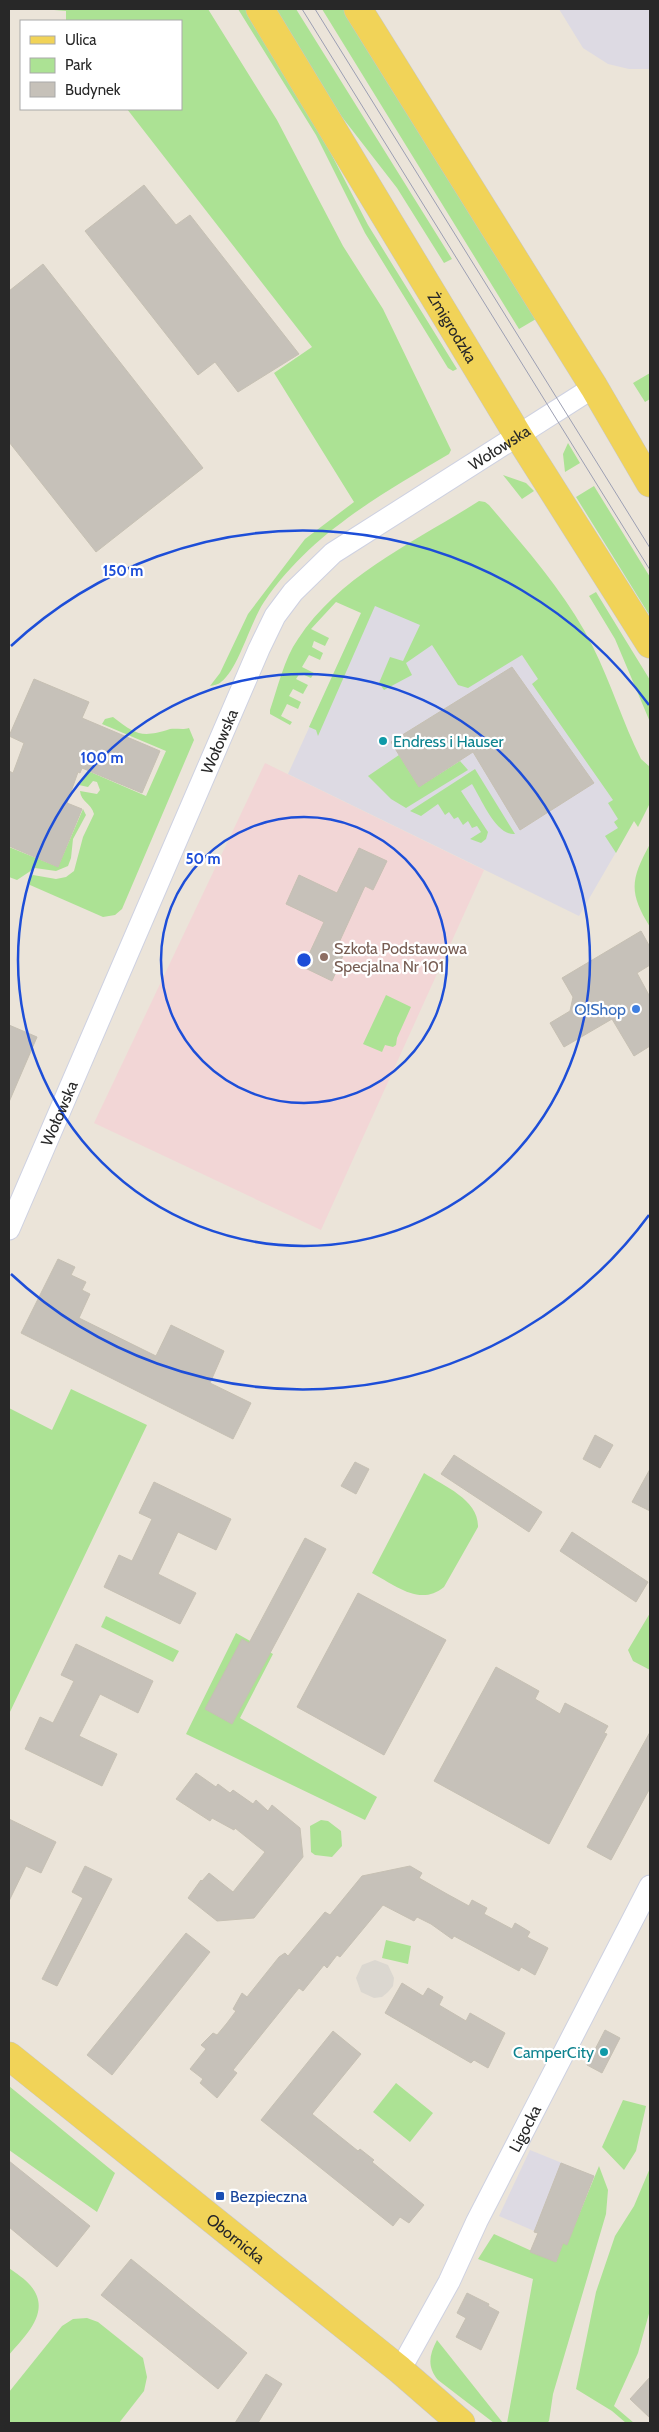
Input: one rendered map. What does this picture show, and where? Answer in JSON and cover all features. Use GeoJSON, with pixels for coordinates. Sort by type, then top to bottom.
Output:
{"type":"FeatureCollection","features":[{"type":"Feature","properties":{"kind":"main road","name":"Żmigrodzka"},"geometry":{"type":"LineString","coordinates":[[260,9],[519,437],[650,644]]}},
{"type":"Feature","properties":{"kind":"main road"},"geometry":{"type":"LineString","coordinates":[[358,9],[594,387],[650,483]]}},
{"type":"Feature","properties":{"kind":"main road","name":"Obornicka"},"geometry":{"type":"LineString","coordinates":[[9,2056],[400,2370],[461,2423]]}},
{"type":"Feature","properties":{"kind":"street","name":"Wołowska"},"geometry":{"type":"LineString","coordinates":[[9,1229],[259,649],[275,616],[293,592],[333,553],[519,437],[594,387]]}},
{"type":"Feature","properties":{"kind":"street","name":"Ligocka"},"geometry":{"type":"LineString","coordinates":[[400,2370],[440,2299],[477,2222],[650,1886]]}},
{"type":"Feature","properties":{"kind":"shaded area"},"geometry":{"type":"Polygon","coordinates":[[[559,9],[650,9],[650,69],[629,69],[608,64],[583,48],[559,9]]]}},
{"type":"Feature","properties":{"kind":"shaded area"},"geometry":{"type":"Polygon","coordinates":[[[382,567],[522,655],[596,761],[634,821],[579,916],[288,774],[382,567]]]}},
{"type":"Feature","properties":{"kind":"shaded area"},"geometry":{"type":"Polygon","coordinates":[[[265,763],[484,870],[321,1230],[94,1123],[265,763]]]}},
{"type":"Feature","properties":{"kind":"shaded area"},"geometry":{"type":"Polygon","coordinates":[[[375,1960],[388,1965],[394,1978],[393,1986],[388,1992],[382,1997],[374,1998],[361,1992],[356,1978],[362,1965],[375,1960]]]}},
{"type":"Feature","properties":{"kind":"shaded area"},"geometry":{"type":"Polygon","coordinates":[[[530,2150],[594,2176],[567,2245],[499,2216],[530,2150]]]}},
{"type":"Feature","properties":{"kind":"green space"},"geometry":{"type":"Polygon","coordinates":[[[42,9],[208,9],[277,120],[343,246],[383,309],[451,450],[449,454],[397,485],[348,518],[303,556],[282,578],[264,602],[233,667],[227,676],[216,685],[210,686],[220,673],[248,614],[305,539],[354,502],[274,373],[312,347],[128,110],[182,110],[182,20],[66,20],[66,11],[42,9]]]}},
{"type":"Feature","properties":{"kind":"green space"},"geometry":{"type":"Polygon","coordinates":[[[238,9],[246,9],[311,115],[368,225],[457,369],[453,371],[448,368],[365,233],[316,135],[238,9]]]}},
{"type":"Feature","properties":{"kind":"green space"},"geometry":{"type":"Polygon","coordinates":[[[274,9],[296,9],[452,259],[444,263],[397,188],[342,117],[274,9]]]}},
{"type":"Feature","properties":{"kind":"green space"},"geometry":{"type":"Polygon","coordinates":[[[322,9],[344,9],[536,319],[519,329],[322,9]]]}},
{"type":"Feature","properties":{"kind":"green space"},"geometry":{"type":"Polygon","coordinates":[[[650,373],[650,399],[645,402],[633,383],[650,373]]]}},
{"type":"Feature","properties":{"kind":"green space"},"geometry":{"type":"Polygon","coordinates":[[[568,443],[580,463],[565,472],[563,454],[568,443]]]}},
{"type":"Feature","properties":{"kind":"green space"},"geometry":{"type":"Polygon","coordinates":[[[503,475],[526,483],[534,491],[522,499],[503,475]]]}},
{"type":"Feature","properties":{"kind":"green space"},"geometry":{"type":"Polygon","coordinates":[[[594,486],[650,577],[650,616],[576,497],[594,486]]]}},
{"type":"Feature","properties":{"kind":"green space"},"geometry":{"type":"Polygon","coordinates":[[[479,501],[489,505],[531,555],[583,627],[641,759],[650,767],[650,803],[638,827],[634,821],[616,853],[605,836],[618,828],[614,822],[618,819],[608,803],[613,800],[532,684],[538,679],[522,655],[468,688],[458,685],[432,645],[406,663],[412,675],[384,690],[379,683],[390,657],[403,661],[420,625],[375,606],[318,736],[316,730],[309,727],[361,613],[336,602],[311,629],[329,638],[325,646],[314,641],[312,647],[323,653],[320,660],[309,655],[302,667],[314,673],[311,678],[300,673],[296,679],[308,685],[303,694],[293,689],[289,696],[301,702],[298,709],[287,704],[281,716],[292,722],[290,725],[270,714],[289,655],[315,616],[335,596],[381,561],[479,501]]]}},
{"type":"Feature","properties":{"kind":"green space"},"geometry":{"type":"Polygon","coordinates":[[[596,592],[650,680],[650,722],[615,639],[589,596],[596,592]]]}},
{"type":"Feature","properties":{"kind":"green space"},"geometry":{"type":"Polygon","coordinates":[[[113,717],[128,728],[146,734],[170,729],[189,728],[194,740],[122,909],[115,915],[103,917],[30,885],[29,878],[33,875],[56,879],[66,877],[74,871],[83,837],[94,814],[91,807],[82,798],[80,791],[97,794],[100,790],[97,782],[93,781],[88,787],[79,785],[88,771],[146,796],[166,751],[102,724],[105,719],[113,717]]]}},
{"type":"Feature","properties":{"kind":"green space"},"geometry":{"type":"Polygon","coordinates":[[[399,755],[419,787],[460,761],[468,770],[406,808],[391,799],[368,776],[399,755]]]}},
{"type":"Feature","properties":{"kind":"green space"},"geometry":{"type":"Polygon","coordinates":[[[475,769],[515,834],[508,833],[496,823],[472,784],[461,791],[488,832],[486,839],[481,843],[470,839],[481,832],[477,826],[472,828],[468,821],[463,825],[458,817],[454,819],[449,812],[445,815],[438,804],[421,816],[410,811],[475,769]]]}},
{"type":"Feature","properties":{"kind":"green space"},"geometry":{"type":"Polygon","coordinates":[[[83,809],[86,815],[73,839],[68,866],[56,871],[35,868],[17,880],[9,877],[9,847],[58,867],[83,809]]]}},
{"type":"Feature","properties":{"kind":"green space"},"geometry":{"type":"Polygon","coordinates":[[[650,844],[650,927],[638,904],[635,886],[639,867],[650,844]]]}},
{"type":"Feature","properties":{"kind":"green space"},"geometry":{"type":"Polygon","coordinates":[[[386,995],[411,1007],[397,1038],[396,1045],[393,1047],[385,1045],[382,1052],[363,1044],[386,995]]]}},
{"type":"Feature","properties":{"kind":"green space"},"geometry":{"type":"Polygon","coordinates":[[[71,1389],[147,1425],[9,1714],[9,1408],[52,1430],[71,1389]]]}},
{"type":"Feature","properties":{"kind":"green space"},"geometry":{"type":"Polygon","coordinates":[[[424,1473],[467,1501],[477,1517],[478,1527],[444,1587],[435,1593],[417,1595],[399,1588],[372,1573],[424,1473]]]}},
{"type":"Feature","properties":{"kind":"green space"},"geometry":{"type":"Polygon","coordinates":[[[650,1613],[650,1670],[633,1661],[628,1650],[650,1613]]]}},
{"type":"Feature","properties":{"kind":"green space"},"geometry":{"type":"Polygon","coordinates":[[[106,1616],[179,1651],[173,1662],[101,1627],[106,1616]]]}},
{"type":"Feature","properties":{"kind":"green space"},"geometry":{"type":"Polygon","coordinates":[[[236,1633],[273,1654],[240,1718],[377,1797],[365,1820],[186,1734],[236,1633]]]}},
{"type":"Feature","properties":{"kind":"green space"},"geometry":{"type":"Polygon","coordinates":[[[321,1820],[328,1821],[341,1831],[342,1846],[332,1857],[315,1855],[311,1852],[310,1826],[321,1820]]]}},
{"type":"Feature","properties":{"kind":"green space"},"geometry":{"type":"Polygon","coordinates":[[[386,1940],[411,1946],[408,1964],[382,1958],[386,1940]]]}},
{"type":"Feature","properties":{"kind":"green space"},"geometry":{"type":"Polygon","coordinates":[[[396,2083],[433,2113],[410,2142],[373,2112],[396,2083]]]}},
{"type":"Feature","properties":{"kind":"green space"},"geometry":{"type":"Polygon","coordinates":[[[9,2086],[115,2173],[97,2212],[9,2150],[9,2086]]]}},
{"type":"Feature","properties":{"kind":"green space"},"geometry":{"type":"Polygon","coordinates":[[[623,2100],[646,2106],[636,2151],[624,2170],[602,2147],[623,2100]]]}},
{"type":"Feature","properties":{"kind":"green space"},"geometry":{"type":"Polygon","coordinates":[[[599,2166],[608,2190],[606,2214],[553,2394],[549,2421],[547,2423],[507,2423],[533,2279],[478,2259],[494,2234],[556,2262],[563,2243],[567,2244],[599,2166]]]}},
{"type":"Feature","properties":{"kind":"green space"},"geometry":{"type":"Polygon","coordinates":[[[650,2168],[650,2310],[638,2353],[614,2406],[634,2423],[626,2423],[612,2411],[576,2389],[596,2292],[615,2236],[634,2206],[650,2168]]]}},
{"type":"Feature","properties":{"kind":"green space"},"geometry":{"type":"Polygon","coordinates":[[[9,2268],[30,2285],[39,2304],[38,2314],[34,2323],[9,2355],[9,2268]]]}},
{"type":"Feature","properties":{"kind":"green space"},"geometry":{"type":"Polygon","coordinates":[[[87,2318],[98,2322],[143,2358],[147,2377],[144,2391],[119,2423],[9,2423],[9,2392],[62,2326],[73,2319],[87,2318]]]}},
{"type":"Feature","properties":{"kind":"green space"},"geometry":{"type":"Polygon","coordinates":[[[437,2340],[503,2423],[494,2423],[434,2375],[430,2361],[437,2340]]]}},
{"type":"Feature","properties":{"kind":"building"},"geometry":{"type":"Polygon","coordinates":[[[144,185],[176,225],[190,215],[299,354],[238,392],[215,362],[198,375],[85,231],[144,185]]]}},
{"type":"Feature","properties":{"kind":"building"},"geometry":{"type":"Polygon","coordinates":[[[43,264],[203,468],[96,552],[9,442],[9,291],[43,264]]]}},
{"type":"Feature","properties":{"kind":"building"},"geometry":{"type":"Polygon","coordinates":[[[512,667],[594,783],[520,830],[473,752],[419,787],[391,742],[512,667]]]}},
{"type":"Feature","properties":{"kind":"building"},"geometry":{"type":"Polygon","coordinates":[[[34,679],[89,702],[82,718],[160,751],[142,793],[82,768],[80,773],[78,772],[67,803],[82,809],[58,867],[9,846],[9,771],[13,773],[24,743],[9,736],[34,679]]]}},
{"type":"Feature","properties":{"kind":"building"},"geometry":{"type":"Polygon","coordinates":[[[359,848],[387,861],[373,890],[365,886],[337,947],[345,951],[332,981],[303,967],[324,922],[286,904],[299,875],[337,893],[359,848]]]}},
{"type":"Feature","properties":{"kind":"building"},"geometry":{"type":"Polygon","coordinates":[[[641,931],[650,947],[650,965],[637,973],[650,997],[650,1046],[634,1056],[612,1019],[564,1047],[550,1023],[570,1011],[573,997],[562,978],[641,931]]]}},
{"type":"Feature","properties":{"kind":"building"},"geometry":{"type":"Polygon","coordinates":[[[9,1025],[37,1037],[9,1102],[9,1025]]]}},
{"type":"Feature","properties":{"kind":"building"},"geometry":{"type":"Polygon","coordinates":[[[58,1259],[75,1267],[71,1275],[86,1282],[82,1290],[90,1294],[79,1318],[156,1356],[171,1325],[224,1351],[210,1383],[251,1403],[233,1439],[21,1333],[58,1259]]]}},
{"type":"Feature","properties":{"kind":"building"},"geometry":{"type":"Polygon","coordinates":[[[595,1435],[613,1445],[600,1468],[583,1459],[595,1435]]]}},
{"type":"Feature","properties":{"kind":"building"},"geometry":{"type":"Polygon","coordinates":[[[454,1455],[542,1512],[529,1532],[441,1474],[454,1455]]]}},
{"type":"Feature","properties":{"kind":"building"},"geometry":{"type":"Polygon","coordinates":[[[355,1462],[369,1469],[356,1494],[341,1486],[355,1462]]]}},
{"type":"Feature","properties":{"kind":"building"},"geometry":{"type":"Polygon","coordinates":[[[650,1469],[650,1511],[632,1502],[650,1469]]]}},
{"type":"Feature","properties":{"kind":"building"},"geometry":{"type":"Polygon","coordinates":[[[154,1482],[231,1519],[216,1550],[178,1532],[158,1574],[196,1593],[180,1624],[104,1587],[119,1555],[132,1561],[152,1519],[139,1513],[154,1482]]]}},
{"type":"Feature","properties":{"kind":"building"},"geometry":{"type":"Polygon","coordinates":[[[572,1532],[648,1582],[636,1602],[560,1551],[572,1532]]]}},
{"type":"Feature","properties":{"kind":"building"},"geometry":{"type":"Polygon","coordinates":[[[305,1538],[326,1549],[232,1724],[205,1709],[242,1639],[249,1643],[305,1538]]]}},
{"type":"Feature","properties":{"kind":"building"},"geometry":{"type":"Polygon","coordinates":[[[358,1593],[446,1640],[384,1755],[297,1707],[358,1593]]]}},
{"type":"Feature","properties":{"kind":"building"},"geometry":{"type":"Polygon","coordinates":[[[76,1644],[153,1681],[138,1713],[100,1694],[79,1736],[117,1754],[102,1786],[25,1749],[40,1717],[53,1723],[74,1681],[61,1675],[76,1644]]]}},
{"type":"Feature","properties":{"kind":"building"},"geometry":{"type":"Polygon","coordinates":[[[496,1667],[539,1691],[535,1699],[560,1714],[565,1703],[608,1726],[604,1733],[607,1734],[549,1844],[434,1781],[496,1667]]]}},
{"type":"Feature","properties":{"kind":"building"},"geometry":{"type":"Polygon","coordinates":[[[650,1732],[650,1788],[611,1860],[587,1847],[650,1732]]]}},
{"type":"Feature","properties":{"kind":"building"},"geometry":{"type":"Polygon","coordinates":[[[196,1773],[216,1787],[218,1784],[230,1793],[233,1790],[253,1804],[256,1800],[268,1811],[272,1805],[300,1828],[303,1857],[254,1918],[217,1921],[188,1898],[201,1880],[209,1873],[233,1892],[265,1852],[235,1828],[234,1830],[212,1818],[210,1821],[176,1799],[196,1773]]]}},
{"type":"Feature","properties":{"kind":"building"},"geometry":{"type":"Polygon","coordinates":[[[9,1819],[56,1842],[41,1873],[26,1866],[9,1901],[9,1819]]]}},
{"type":"Feature","properties":{"kind":"building"},"geometry":{"type":"Polygon","coordinates":[[[85,1866],[112,1879],[57,1986],[42,1979],[83,1898],[72,1892],[85,1866]]]}},
{"type":"Feature","properties":{"kind":"building"},"geometry":{"type":"Polygon","coordinates":[[[410,1866],[422,1873],[419,1878],[447,1894],[469,1906],[472,1900],[487,1908],[484,1914],[512,1929],[515,1923],[530,1932],[527,1937],[548,1948],[535,1975],[521,1967],[519,1971],[454,1936],[452,1939],[431,1924],[417,1917],[414,1921],[383,1905],[340,1957],[337,1955],[327,1968],[324,1965],[303,1991],[299,1988],[233,2070],[237,2073],[217,2098],[200,2083],[203,2079],[190,2069],[206,2049],[201,2045],[213,2033],[217,2035],[227,2023],[236,2011],[233,2009],[242,1993],[247,1997],[279,1957],[285,1953],[288,1956],[325,1912],[330,1915],[362,1876],[410,1866]]]}},
{"type":"Feature","properties":{"kind":"building"},"geometry":{"type":"Polygon","coordinates":[[[186,1933],[210,1952],[112,2075],[87,2055],[186,1933]]]}},
{"type":"Feature","properties":{"kind":"building"},"geometry":{"type":"Polygon","coordinates":[[[402,1983],[423,1996],[428,1988],[443,1997],[439,2005],[466,2021],[470,2013],[505,2033],[488,2068],[474,2060],[471,2063],[385,2013],[402,1983]]]}},
{"type":"Feature","properties":{"kind":"building","name":"CamperCity"},"geometry":{"type":"Polygon","coordinates":[[[605,2030],[620,2038],[602,2073],[587,2065],[605,2030]]]}},
{"type":"Feature","properties":{"kind":"building"},"geometry":{"type":"Polygon","coordinates":[[[333,2031],[361,2054],[312,2114],[358,2151],[360,2149],[374,2160],[372,2162],[424,2205],[409,2223],[400,2217],[393,2226],[261,2120],[333,2031]]]}},
{"type":"Feature","properties":{"kind":"building"},"geometry":{"type":"Polygon","coordinates":[[[9,2161],[90,2226],[57,2267],[9,2227],[9,2161]]]}},
{"type":"Feature","properties":{"kind":"building"},"geometry":{"type":"Polygon","coordinates":[[[561,2163],[594,2176],[567,2245],[563,2243],[556,2262],[530,2252],[538,2233],[534,2232],[561,2163]]]}},
{"type":"Feature","properties":{"kind":"building"},"geometry":{"type":"Polygon","coordinates":[[[131,2259],[247,2353],[218,2389],[101,2295],[131,2259]]]}},
{"type":"Feature","properties":{"kind":"building"},"geometry":{"type":"Polygon","coordinates":[[[467,2293],[489,2304],[488,2306],[499,2312],[481,2350],[456,2337],[466,2318],[457,2313],[467,2293]]]}},
{"type":"Feature","properties":{"kind":"building"},"geometry":{"type":"Polygon","coordinates":[[[266,2374],[282,2384],[258,2423],[235,2423],[266,2374]]]}},
{"type":"Feature","properties":{"kind":"building"},"geometry":{"type":"Polygon","coordinates":[[[650,2377],[650,2418],[630,2399],[650,2377]]]}},
{"type":"Feature","properties":{"kind":"tram line"},"geometry":{"type":"LineString","coordinates":[[302,9],[650,570]]}},
{"type":"Feature","properties":{"kind":"tram line"},"geometry":{"type":"LineString","coordinates":[[315,9],[650,548]]}},
{"type":"Feature","properties":{"kind":"place","name":"Endress i Hauser"},"geometry":{"type":"Point","coordinates":[383,741]}},
{"type":"Feature","properties":{"kind":"place","name":"Szkoła Podstawowa Specjalna Nr 101"},"geometry":{"type":"Point","coordinates":[324,957]}},
{"type":"Feature","properties":{"kind":"place","name":"O!Shop"},"geometry":{"type":"Point","coordinates":[636,1009]}},
{"type":"Feature","properties":{"kind":"place","name":"CamperCity"},"geometry":{"type":"Point","coordinates":[604,2052]}},
{"type":"Feature","properties":{"kind":"place","name":"Bezpieczna"},"geometry":{"type":"Point","coordinates":[220,2196]}}]}
